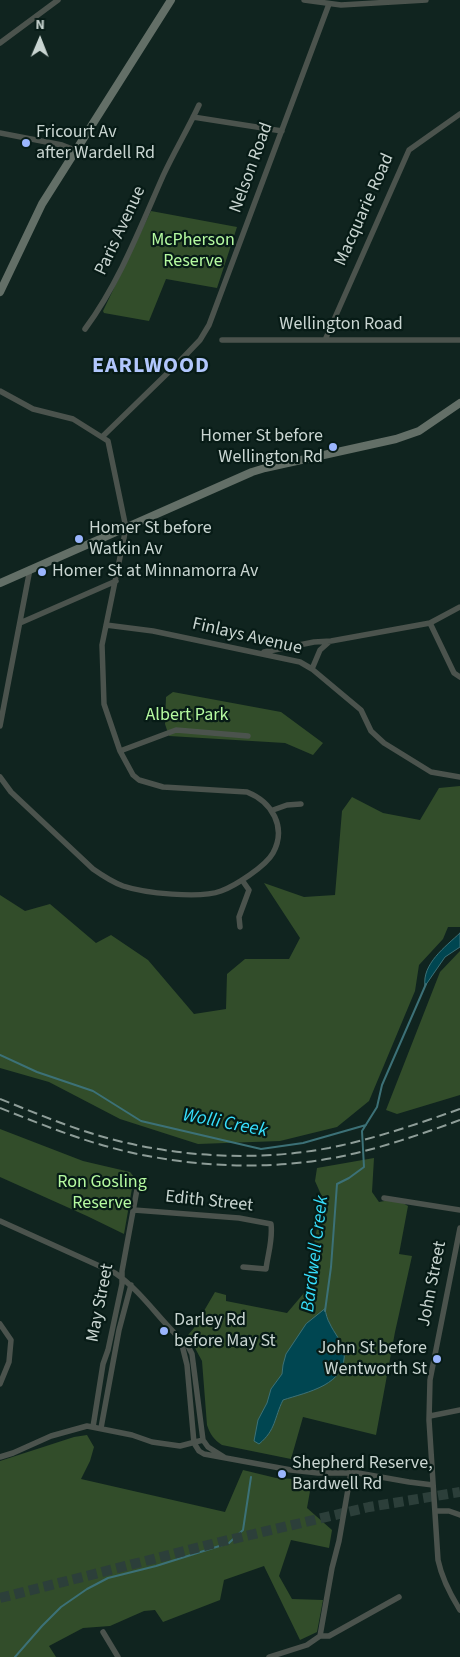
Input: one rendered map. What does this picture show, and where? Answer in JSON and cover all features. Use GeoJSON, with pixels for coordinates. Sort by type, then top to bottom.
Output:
{"type":"FeatureCollection","features":[{"type":"Feature","properties":{"kind":"main road"},"geometry":{"type":"LineString","coordinates":[[0,292],[42,204],[171,0]]}},
{"type":"Feature","properties":{"kind":"main road"},"geometry":{"type":"LineString","coordinates":[[0,583],[265,468],[407,436],[419,431],[460,403]]}},
{"type":"Feature","properties":{"kind":"street"},"geometry":{"type":"LineString","coordinates":[[0,44],[58,0]]}},
{"type":"Feature","properties":{"kind":"street"},"geometry":{"type":"LineString","coordinates":[[304,0],[341,5],[426,0]]}},
{"type":"Feature","properties":{"kind":"street","name":"Nelson Road"},"geometry":{"type":"LineString","coordinates":[[102,437],[200,340],[209,325],[329,4]]}},
{"type":"Feature","properties":{"kind":"street","name":"Paris Avenue"},"geometry":{"type":"LineString","coordinates":[[85,329],[104,300],[134,242],[164,174],[198,105]]}},
{"type":"Feature","properties":{"kind":"street","name":"Macquarie Road"},"geometry":{"type":"LineString","coordinates":[[325,340],[409,150],[460,114]]}},
{"type":"Feature","properties":{"kind":"street"},"geometry":{"type":"LineString","coordinates":[[193,116],[282,131]]}},
{"type":"Feature","properties":{"kind":"street"},"geometry":{"type":"LineString","coordinates":[[0,133],[62,144],[75,150]]}},
{"type":"Feature","properties":{"kind":"street","name":"Wellington Road"},"geometry":{"type":"LineString","coordinates":[[222,340],[460,340]]}},
{"type":"Feature","properties":{"kind":"street"},"geometry":{"type":"LineString","coordinates":[[0,391],[33,409],[73,419],[108,441],[126,528],[102,645],[104,704],[120,751],[133,775],[139,780],[163,787],[247,792],[259,797],[273,810],[277,836],[273,853],[262,865],[223,891],[205,895],[139,890],[121,885],[106,878],[94,869],[1,781]]}},
{"type":"Feature","properties":{"kind":"street"},"geometry":{"type":"LineString","coordinates":[[0,726],[1,711],[30,569]]}},
{"type":"Feature","properties":{"kind":"street"},"geometry":{"type":"LineString","coordinates":[[20,623],[116,581]]}},
{"type":"Feature","properties":{"kind":"street"},"geometry":{"type":"LineString","coordinates":[[261,653],[314,642],[331,641],[430,623],[460,607]]}},
{"type":"Feature","properties":{"kind":"street"},"geometry":{"type":"LineString","coordinates":[[430,623],[454,673],[460,677]]}},
{"type":"Feature","properties":{"kind":"street","name":"Finlays Avenue"},"geometry":{"type":"LineString","coordinates":[[106,625],[153,631],[300,662],[312,669],[361,710],[371,731],[384,743],[431,772],[460,776]]}},
{"type":"Feature","properties":{"kind":"street"},"geometry":{"type":"LineString","coordinates":[[312,669],[320,650],[331,641]]}},
{"type":"Feature","properties":{"kind":"street"},"geometry":{"type":"LineString","coordinates":[[120,751],[176,730],[248,736]]}},
{"type":"Feature","properties":{"kind":"street"},"geometry":{"type":"LineString","coordinates":[[273,810],[287,805],[301,804]]}},
{"type":"Feature","properties":{"kind":"street"},"geometry":{"type":"LineString","coordinates":[[240,927],[239,917],[249,890],[242,880]]}},
{"type":"Feature","properties":{"kind":"street","name":"May Street"},"geometry":{"type":"LineString","coordinates":[[92,1426],[103,1364],[108,1350],[122,1278],[138,1184]]}},
{"type":"Feature","properties":{"kind":"street"},"geometry":{"type":"LineString","coordinates":[[384,1198],[460,1210]]}},
{"type":"Feature","properties":{"kind":"street","name":"Edith Street"},"geometry":{"type":"LineString","coordinates":[[134,1210],[239,1218],[271,1224],[273,1236],[266,1269],[243,1267]]}},
{"type":"Feature","properties":{"kind":"street"},"geometry":{"type":"LineString","coordinates":[[0,1221],[101,1266],[122,1278],[180,1340],[188,1346],[194,1361],[199,1421],[203,1440],[208,1447],[224,1457]]}},
{"type":"Feature","properties":{"kind":"street","name":"John Street"},"geometry":{"type":"LineString","coordinates":[[460,1228],[430,1380],[429,1420],[438,1560],[441,1574],[460,1610]]}},
{"type":"Feature","properties":{"kind":"street","name":"May Street"},"geometry":{"type":"LineString","coordinates":[[101,1428],[119,1330],[130,1285]]}},
{"type":"Feature","properties":{"kind":"street"},"geometry":{"type":"LineString","coordinates":[[0,1324],[11,1340],[9,1362],[0,1384]]}},
{"type":"Feature","properties":{"kind":"street"},"geometry":{"type":"LineString","coordinates":[[180,1340],[187,1365],[194,1442],[199,1451],[204,1454],[308,1472],[351,1472],[433,1485]]}},
{"type":"Feature","properties":{"kind":"street"},"geometry":{"type":"LineString","coordinates":[[430,1416],[460,1410]]}},
{"type":"Feature","properties":{"kind":"street"},"geometry":{"type":"LineString","coordinates":[[0,1457],[51,1436],[81,1427],[92,1426],[132,1435],[152,1442],[180,1446],[203,1440]]}},
{"type":"Feature","properties":{"kind":"street"},"geometry":{"type":"LineString","coordinates":[[320,1636],[351,1472]]}},
{"type":"Feature","properties":{"kind":"street"},"geometry":{"type":"LineString","coordinates":[[436,1511],[449,1511],[460,1515]]}},
{"type":"Feature","properties":{"kind":"street"},"geometry":{"type":"LineString","coordinates":[[269,1657],[307,1645],[320,1636],[330,1636],[400,1597]]}},
{"type":"Feature","properties":{"kind":"street"},"geometry":{"type":"LineString","coordinates":[[103,1632],[118,1657]]}},
{"type":"Feature","properties":{"kind":"green space","name":"McPherson Reserve"},"geometry":{"type":"Polygon","coordinates":[[[151,211],[237,227],[217,288],[166,279],[149,321],[104,313],[103,311],[151,211]]]}},
{"type":"Feature","properties":{"kind":"green space","name":"Albert Park"},"geometry":{"type":"Polygon","coordinates":[[[173,692],[281,712],[323,743],[313,755],[285,743],[169,736],[165,724],[166,697],[173,692]]]}},
{"type":"Feature","properties":{"kind":"green space"},"geometry":{"type":"Polygon","coordinates":[[[460,786],[460,927],[448,927],[443,939],[419,965],[415,991],[369,1101],[337,1127],[280,1141],[198,1144],[120,1119],[49,1082],[0,1068],[0,895],[25,911],[50,904],[96,943],[111,935],[148,960],[194,1014],[226,1009],[227,974],[245,959],[289,959],[300,938],[264,883],[304,897],[335,895],[342,811],[352,797],[383,813],[420,820],[439,788],[460,786]]]}},
{"type":"Feature","properties":{"kind":"green space"},"geometry":{"type":"Polygon","coordinates":[[[460,951],[460,1095],[397,1114],[386,1110],[440,972],[460,951]]]}},
{"type":"Feature","properties":{"kind":"green space","name":"Ron Gosling Reserve"},"geometry":{"type":"Polygon","coordinates":[[[0,1129],[83,1161],[130,1172],[134,1177],[124,1234],[0,1177],[0,1129]]]}},
{"type":"Feature","properties":{"kind":"green space"},"geometry":{"type":"Polygon","coordinates":[[[374,1158],[372,1192],[379,1202],[394,1201],[408,1206],[399,1254],[412,1256],[395,1332],[376,1435],[303,1417],[291,1459],[222,1445],[209,1431],[207,1425],[202,1361],[188,1335],[215,1292],[226,1295],[226,1301],[287,1313],[304,1293],[323,1199],[315,1181],[317,1168],[374,1158]]]}},
{"type":"Feature","properties":{"kind":"green space"},"geometry":{"type":"Polygon","coordinates":[[[87,1435],[94,1447],[90,1461],[81,1479],[225,1512],[243,1470],[276,1478],[312,1480],[307,1508],[332,1530],[329,1548],[291,1540],[279,1576],[292,1599],[323,1600],[317,1632],[300,1640],[264,1566],[224,1580],[220,1600],[163,1622],[155,1610],[144,1611],[110,1626],[83,1628],[49,1646],[56,1657],[0,1657],[0,1461],[74,1437],[87,1435]]]}},
{"type":"Feature","properties":{"kind":"water"},"geometry":{"type":"Polygon","coordinates":[[[460,933],[460,947],[445,957],[425,986],[427,970],[431,963],[460,933]]]}},
{"type":"Feature","properties":{"kind":"water"},"geometry":{"type":"Polygon","coordinates":[[[325,1309],[329,1322],[344,1348],[344,1363],[340,1372],[333,1379],[314,1390],[283,1400],[272,1429],[259,1444],[254,1441],[258,1420],[267,1403],[271,1389],[282,1374],[286,1354],[306,1324],[325,1309]]]}},
{"type":"Feature","properties":{"kind":"waterway","name":"Bardwell Creek"},"geometry":{"type":"LineString","coordinates":[[325,1311],[331,1267],[337,1184],[364,1167],[362,1131],[377,1107],[382,1085],[426,984]]}},
{"type":"Feature","properties":{"kind":"waterway","name":"Wolli Creek"},"geometry":{"type":"LineString","coordinates":[[0,1055],[37,1072],[93,1091],[141,1121],[261,1149],[303,1143],[366,1125]]}},
{"type":"Feature","properties":{"kind":"waterway","name":"Bardwell Creek"},"geometry":{"type":"LineString","coordinates":[[15,1657],[61,1607],[87,1589],[108,1578],[156,1566],[229,1543],[243,1530],[251,1477]]}},
{"type":"Feature","properties":{"kind":"tunnel"},"geometry":{"type":"LineString","coordinates":[[0,1598],[220,1542],[369,1507],[460,1492]]}},
{"type":"Feature","properties":{"kind":"railway"},"geometry":{"type":"LineString","coordinates":[[0,1099],[75,1128],[128,1143],[185,1153],[243,1156],[272,1155],[329,1148],[379,1136],[460,1109]]}},
{"type":"Feature","properties":{"kind":"railway"},"geometry":{"type":"LineString","coordinates":[[0,1108],[65,1133],[116,1149],[158,1158],[233,1165],[308,1162],[349,1155],[413,1137],[460,1120]]}},
{"type":"Feature","properties":{"kind":"place","name":"Fricourt Av after Wardell Rd"},"geometry":{"type":"Point","coordinates":[26,143]}},
{"type":"Feature","properties":{"kind":"place","name":"Homer St before Wellington Rd"},"geometry":{"type":"Point","coordinates":[333,447]}},
{"type":"Feature","properties":{"kind":"place","name":"Homer St before Watkin Av"},"geometry":{"type":"Point","coordinates":[79,539]}},
{"type":"Feature","properties":{"kind":"place","name":"Homer St at Minnamorra Av"},"geometry":{"type":"Point","coordinates":[42,572]}},
{"type":"Feature","properties":{"kind":"place","name":"Darley Rd before May St"},"geometry":{"type":"Point","coordinates":[164,1331]}},
{"type":"Feature","properties":{"kind":"place","name":"John St before Wentworth St"},"geometry":{"type":"Point","coordinates":[437,1359]}},
{"type":"Feature","properties":{"kind":"place","name":"Shepherd Reserve, Bardwell Rd"},"geometry":{"type":"Point","coordinates":[282,1474]}},
{"type":"Feature","properties":{"kind":"district","name":"EARLWOOD"},"geometry":{"type":"Point","coordinates":[151,367]}}]}
